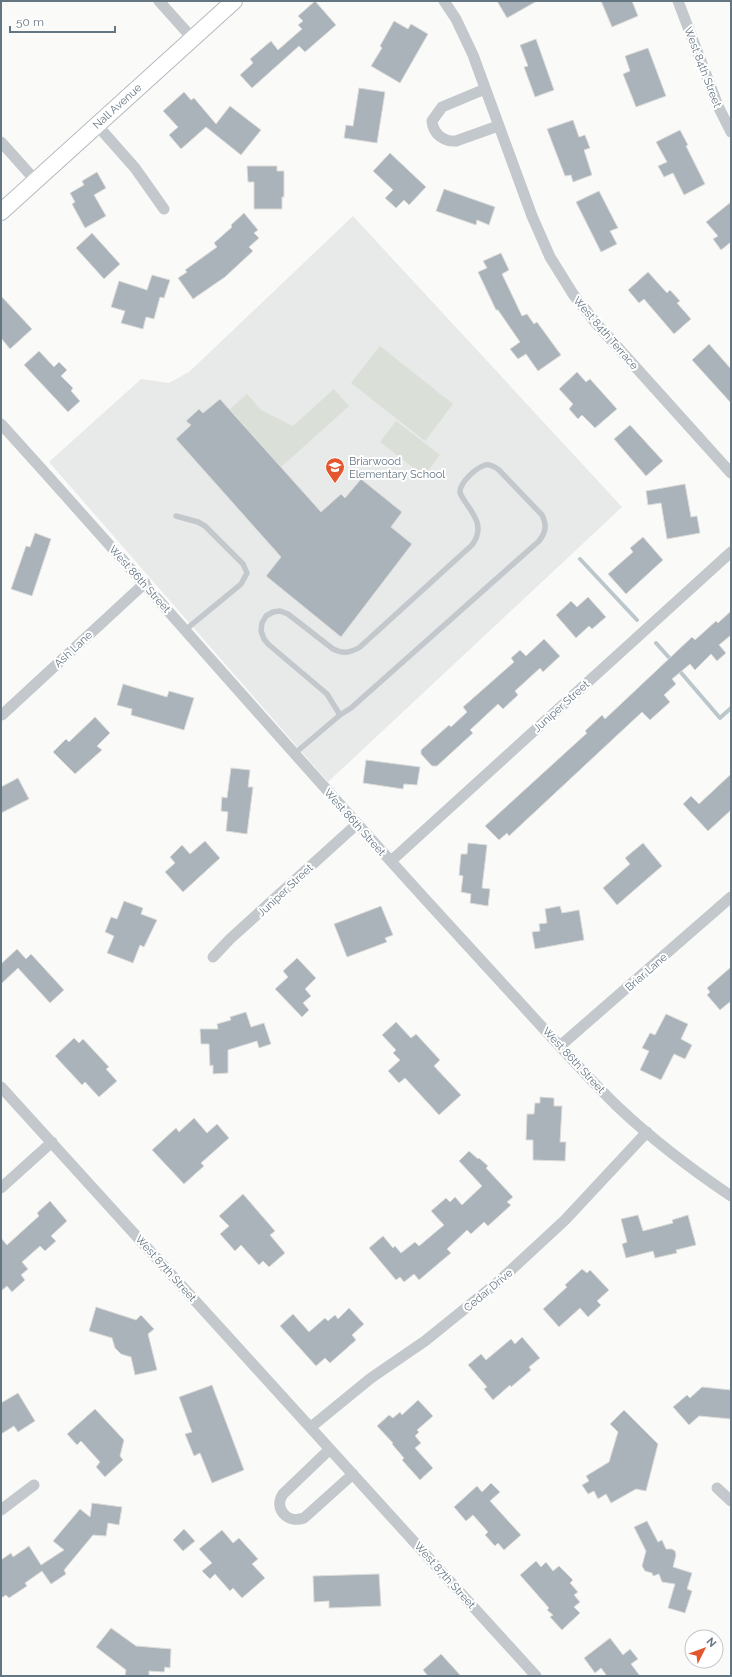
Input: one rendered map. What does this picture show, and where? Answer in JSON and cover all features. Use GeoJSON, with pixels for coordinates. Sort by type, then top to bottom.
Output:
{"type":"FeatureCollection","features":[{"type":"Feature","properties":{"kind":"main road","name":"Nall Avenue"},"geometry":{"type":"LineString","coordinates":[[1,212],[234,1]]}},
{"type":"Feature","properties":{"kind":"street"},"geometry":{"type":"LineString","coordinates":[[159,1],[193,39]]}},
{"type":"Feature","properties":{"kind":"street","name":"West 84th Terrace"},"geometry":{"type":"LineString","coordinates":[[444,1],[464,36],[532,216],[550,257],[573,294],[595,322],[731,473]]}},
{"type":"Feature","properties":{"kind":"street","name":"West 84th Street"},"geometry":{"type":"LineString","coordinates":[[678,1],[718,106],[731,132]]}},
{"type":"Feature","properties":{"kind":"street"},"geometry":{"type":"LineString","coordinates":[[484,89],[442,107],[432,121],[434,130],[445,139],[456,141],[498,126]]}},
{"type":"Feature","properties":{"kind":"street"},"geometry":{"type":"LineString","coordinates":[[97,125],[135,168],[164,209]]}},
{"type":"Feature","properties":{"kind":"street"},"geometry":{"type":"LineString","coordinates":[[1,142],[36,181]]}},
{"type":"Feature","properties":{"kind":"street","name":"West 86th Street"},"geometry":{"type":"LineString","coordinates":[[1,424],[145,583],[294,754],[560,1046],[617,1106],[695,1172],[731,1196]]}},
{"type":"Feature","properties":{"kind":"street","name":"Juniper Street"},"geometry":{"type":"LineString","coordinates":[[391,861],[731,552]]}},
{"type":"Feature","properties":{"kind":"street","name":"Ash Lane"},"geometry":{"type":"LineString","coordinates":[[2,715],[145,583]]}},
{"type":"Feature","properties":{"kind":"street","name":"Juniper Street"},"geometry":{"type":"LineString","coordinates":[[213,957],[230,939],[357,824]]}},
{"type":"Feature","properties":{"kind":"street","name":"Briar Lane"},"geometry":{"type":"LineString","coordinates":[[560,1046],[731,897]]}},
{"type":"Feature","properties":{"kind":"street","name":"West 87th Street"},"geometry":{"type":"LineString","coordinates":[[1,1087],[536,1676]]}},
{"type":"Feature","properties":{"kind":"street","name":"Cedar Drive"},"geometry":{"type":"LineString","coordinates":[[311,1427],[371,1378],[426,1341],[498,1282],[565,1220],[647,1132]]}},
{"type":"Feature","properties":{"kind":"street"},"geometry":{"type":"LineString","coordinates":[[1,1188],[52,1142]]}},
{"type":"Feature","properties":{"kind":"street"},"geometry":{"type":"LineString","coordinates":[[330,1450],[283,1494],[280,1502],[285,1516],[292,1520],[304,1518],[353,1474]]}},
{"type":"Feature","properties":{"kind":"street"},"geometry":{"type":"LineString","coordinates":[[1,1510],[34,1485]]}},
{"type":"Feature","properties":{"kind":"street"},"geometry":{"type":"LineString","coordinates":[[717,1488],[731,1501]]}},
{"type":"Feature","properties":{"kind":"lane"},"geometry":{"type":"LineString","coordinates":[[294,754],[350,708],[539,541],[545,529],[545,522],[542,515],[504,475],[493,466],[486,465],[479,468],[465,481],[460,492],[478,522],[478,535],[476,540],[354,651],[340,652],[332,649],[288,614],[280,611],[273,612],[266,616],[262,623],[261,631],[268,644],[327,694],[340,715]]}},
{"type":"Feature","properties":{"kind":"lane"},"geometry":{"type":"LineString","coordinates":[[176,516],[198,522],[205,526],[243,564],[247,574],[241,584],[185,630]]}},
{"type":"Feature","properties":{"kind":"shaded area","name":"Briarwood Elementary School"},"geometry":{"type":"Polygon","coordinates":[[[353,216],[622,507],[328,782],[49,462],[141,379],[169,383],[189,372],[353,216]]]}},
{"type":"Feature","properties":{"kind":"shaded area"},"geometry":{"type":"Polygon","coordinates":[[[380,346],[453,404],[425,441],[351,383],[380,346]]]}},
{"type":"Feature","properties":{"kind":"shaded area"},"geometry":{"type":"Polygon","coordinates":[[[334,389],[349,406],[281,467],[230,409],[247,394],[261,410],[293,426],[334,389]]]}},
{"type":"Feature","properties":{"kind":"shaded area"},"geometry":{"type":"Polygon","coordinates":[[[396,421],[440,455],[424,476],[380,442],[396,421]]]}},
{"type":"Feature","properties":{"kind":"building"},"geometry":{"type":"Polygon","coordinates":[[[315,1],[336,25],[305,52],[299,46],[252,88],[240,75],[253,63],[250,59],[271,41],[278,50],[302,29],[298,25],[303,21],[298,16],[315,1]]]}},
{"type":"Feature","properties":{"kind":"building"},"geometry":{"type":"Polygon","coordinates":[[[497,1],[537,1],[507,18],[497,1]]]}},
{"type":"Feature","properties":{"kind":"building"},"geometry":{"type":"Polygon","coordinates":[[[601,1],[632,1],[638,16],[612,27],[601,1]]]}},
{"type":"Feature","properties":{"kind":"building"},"geometry":{"type":"Polygon","coordinates":[[[394,21],[408,29],[411,24],[428,34],[400,83],[371,66],[382,48],[380,46],[394,21]]]}},
{"type":"Feature","properties":{"kind":"building"},"geometry":{"type":"Polygon","coordinates":[[[536,39],[554,90],[535,97],[524,67],[528,66],[520,45],[536,39]]]}},
{"type":"Feature","properties":{"kind":"building"},"geometry":{"type":"Polygon","coordinates":[[[648,48],[666,96],[636,107],[623,74],[630,71],[625,56],[648,48]]]}},
{"type":"Feature","properties":{"kind":"building"},"geometry":{"type":"Polygon","coordinates":[[[359,88],[385,92],[377,143],[344,138],[346,125],[353,126],[359,88]]]}},
{"type":"Feature","properties":{"kind":"building"},"geometry":{"type":"Polygon","coordinates":[[[184,92],[191,100],[194,98],[216,124],[230,106],[261,130],[241,155],[206,127],[181,149],[169,135],[178,127],[163,111],[184,92]]]}},
{"type":"Feature","properties":{"kind":"building"},"geometry":{"type":"Polygon","coordinates":[[[573,120],[579,137],[585,135],[590,148],[584,150],[592,175],[573,182],[571,175],[565,176],[547,129],[573,120]]]}},
{"type":"Feature","properties":{"kind":"building"},"geometry":{"type":"Polygon","coordinates":[[[680,130],[688,145],[686,146],[705,184],[684,195],[673,173],[664,177],[658,166],[667,162],[656,142],[680,130]]]}},
{"type":"Feature","properties":{"kind":"building"},"geometry":{"type":"Polygon","coordinates":[[[390,153],[426,187],[409,205],[404,200],[396,208],[385,198],[393,190],[373,171],[390,153]]]}},
{"type":"Feature","properties":{"kind":"building"},"geometry":{"type":"Polygon","coordinates":[[[247,166],[277,166],[277,171],[284,171],[284,197],[282,197],[282,209],[254,209],[254,182],[248,182],[247,166]]]}},
{"type":"Feature","properties":{"kind":"building"},"geometry":{"type":"Polygon","coordinates":[[[97,172],[106,188],[94,195],[106,216],[85,228],[72,204],[75,202],[70,193],[84,185],[82,181],[97,172]]]}},
{"type":"Feature","properties":{"kind":"building"},"geometry":{"type":"Polygon","coordinates":[[[444,189],[495,207],[489,225],[477,220],[476,225],[436,211],[444,189]]]}},
{"type":"Feature","properties":{"kind":"building"},"geometry":{"type":"Polygon","coordinates":[[[599,191],[618,228],[610,231],[617,244],[601,252],[576,202],[599,191]]]}},
{"type":"Feature","properties":{"kind":"building"},"geometry":{"type":"Polygon","coordinates":[[[731,202],[731,242],[721,250],[713,239],[718,236],[706,222],[731,202]]]}},
{"type":"Feature","properties":{"kind":"building"},"geometry":{"type":"Polygon","coordinates":[[[244,213],[258,230],[254,233],[259,238],[249,247],[253,251],[225,277],[193,299],[178,278],[187,272],[185,270],[217,247],[214,243],[232,227],[231,225],[244,213]]]}},
{"type":"Feature","properties":{"kind":"building"},"geometry":{"type":"Polygon","coordinates":[[[92,233],[120,264],[104,279],[76,248],[92,233]]]}},
{"type":"Feature","properties":{"kind":"building"},"geometry":{"type":"Polygon","coordinates":[[[501,253],[509,270],[502,274],[522,316],[527,314],[534,324],[537,322],[561,355],[538,371],[526,354],[518,359],[510,349],[520,342],[498,310],[496,310],[478,272],[487,268],[483,261],[501,253]]]}},
{"type":"Feature","properties":{"kind":"building"},"geometry":{"type":"Polygon","coordinates":[[[648,272],[667,293],[670,290],[680,301],[677,303],[691,319],[674,334],[644,299],[639,303],[628,290],[648,272]]]}},
{"type":"Feature","properties":{"kind":"building"},"geometry":{"type":"Polygon","coordinates":[[[152,275],[170,280],[164,298],[160,297],[154,319],[146,317],[143,329],[121,323],[125,311],[111,307],[119,281],[147,290],[152,275]]]}},
{"type":"Feature","properties":{"kind":"building"},"geometry":{"type":"Polygon","coordinates":[[[1,296],[32,329],[10,349],[1,338],[1,296]]]}},
{"type":"Feature","properties":{"kind":"building"},"geometry":{"type":"Polygon","coordinates":[[[709,344],[731,369],[731,403],[692,360],[709,344]]]}},
{"type":"Feature","properties":{"kind":"building"},"geometry":{"type":"Polygon","coordinates":[[[39,351],[54,367],[59,362],[67,370],[61,376],[73,388],[71,391],[80,401],[68,412],[24,365],[39,351]]]}},
{"type":"Feature","properties":{"kind":"building"},"geometry":{"type":"Polygon","coordinates":[[[577,372],[586,382],[590,379],[617,409],[595,428],[582,415],[578,419],[569,409],[573,404],[559,389],[577,372]]]}},
{"type":"Feature","properties":{"kind":"building","name":"Briarwood Elementary School"},"geometry":{"type":"Polygon","coordinates":[[[220,399],[321,512],[341,494],[345,498],[361,479],[402,512],[391,527],[412,544],[341,637],[266,576],[281,557],[176,439],[191,425],[186,421],[199,409],[203,413],[220,399]]]}},
{"type":"Feature","properties":{"kind":"building"},"geometry":{"type":"Polygon","coordinates":[[[630,425],[663,461],[646,476],[614,439],[630,425]]]}},
{"type":"Feature","properties":{"kind":"building"},"geometry":{"type":"Polygon","coordinates":[[[685,484],[691,517],[697,516],[700,533],[667,539],[661,503],[648,505],[646,491],[685,484]]]}},
{"type":"Feature","properties":{"kind":"building"},"geometry":{"type":"Polygon","coordinates":[[[35,533],[51,539],[32,596],[11,589],[26,546],[30,547],[35,533]]]}},
{"type":"Feature","properties":{"kind":"building"},"geometry":{"type":"Polygon","coordinates":[[[643,537],[663,560],[626,594],[608,574],[633,552],[630,548],[643,537]]]}},
{"type":"Feature","properties":{"kind":"building"},"geometry":{"type":"Polygon","coordinates":[[[588,597],[606,617],[592,629],[589,626],[576,638],[556,615],[571,601],[577,607],[588,597]]]}},
{"type":"Feature","properties":{"kind":"building"},"geometry":{"type":"Polygon","coordinates":[[[731,611],[731,635],[719,645],[726,653],[717,661],[711,654],[695,670],[690,664],[672,679],[676,684],[664,695],[670,702],[650,720],[642,712],[509,836],[507,833],[499,840],[485,826],[587,733],[585,731],[602,715],[605,719],[692,637],[695,640],[716,621],[718,623],[731,611]]]}},
{"type":"Feature","properties":{"kind":"building"},"geometry":{"type":"Polygon","coordinates":[[[544,639],[560,656],[543,672],[540,668],[515,691],[518,695],[503,709],[498,704],[470,730],[473,733],[437,766],[432,766],[421,754],[421,750],[449,725],[451,727],[467,712],[463,707],[514,662],[511,658],[520,650],[526,656],[544,639]]]}},
{"type":"Feature","properties":{"kind":"building"},"geometry":{"type":"Polygon","coordinates":[[[123,684],[167,697],[169,691],[194,698],[184,730],[131,715],[132,709],[117,705],[123,684]]]}},
{"type":"Feature","properties":{"kind":"building"},"geometry":{"type":"Polygon","coordinates":[[[95,717],[110,733],[97,746],[102,750],[75,774],[53,752],[66,739],[69,742],[95,717]]]}},
{"type":"Feature","properties":{"kind":"building"},"geometry":{"type":"Polygon","coordinates":[[[366,760],[420,767],[417,785],[404,784],[403,789],[363,783],[366,760]]]}},
{"type":"Feature","properties":{"kind":"building"},"geometry":{"type":"Polygon","coordinates":[[[231,768],[250,770],[248,787],[253,787],[247,834],[226,831],[228,812],[221,811],[222,797],[227,798],[231,768]]]}},
{"type":"Feature","properties":{"kind":"building"},"geometry":{"type":"Polygon","coordinates":[[[731,774],[731,810],[708,831],[683,804],[691,796],[699,804],[731,774]]]}},
{"type":"Feature","properties":{"kind":"building"},"geometry":{"type":"Polygon","coordinates":[[[18,778],[29,799],[1,813],[1,787],[18,778]]]}},
{"type":"Feature","properties":{"kind":"building"},"geometry":{"type":"Polygon","coordinates":[[[205,841],[220,858],[183,892],[165,872],[175,863],[170,857],[182,845],[190,854],[205,841]]]}},
{"type":"Feature","properties":{"kind":"building"},"geometry":{"type":"Polygon","coordinates":[[[468,843],[487,845],[482,888],[490,889],[488,906],[470,903],[471,894],[461,892],[463,876],[459,875],[461,854],[467,854],[468,843]]]}},
{"type":"Feature","properties":{"kind":"building"},"geometry":{"type":"Polygon","coordinates":[[[643,843],[662,866],[617,905],[603,888],[630,864],[625,858],[643,843]]]}},
{"type":"Feature","properties":{"kind":"building"},"geometry":{"type":"Polygon","coordinates":[[[124,901],[143,908],[141,914],[157,920],[144,947],[140,945],[133,963],[107,953],[114,936],[105,932],[111,917],[117,919],[124,901]]]}},
{"type":"Feature","properties":{"kind":"building"},"geometry":{"type":"Polygon","coordinates":[[[381,906],[393,935],[385,938],[387,942],[347,957],[334,924],[381,906]]]}},
{"type":"Feature","properties":{"kind":"building"},"geometry":{"type":"Polygon","coordinates":[[[560,906],[562,913],[579,910],[584,940],[535,949],[532,932],[540,931],[539,924],[547,923],[545,909],[560,906]]]}},
{"type":"Feature","properties":{"kind":"building"},"geometry":{"type":"Polygon","coordinates":[[[17,949],[26,959],[31,954],[64,990],[50,1003],[18,968],[1,984],[1,964],[17,949]]]}},
{"type":"Feature","properties":{"kind":"building"},"geometry":{"type":"Polygon","coordinates":[[[297,958],[316,978],[305,989],[311,996],[303,1003],[309,1010],[302,1017],[275,989],[288,977],[283,971],[297,958]]]}},
{"type":"Feature","properties":{"kind":"building"},"geometry":{"type":"Polygon","coordinates":[[[731,967],[731,1001],[720,1010],[707,995],[710,992],[707,988],[731,967]]]}},
{"type":"Feature","properties":{"kind":"building"},"geometry":{"type":"Polygon","coordinates":[[[246,1012],[251,1027],[264,1023],[271,1044],[259,1048],[257,1041],[228,1050],[228,1073],[213,1074],[213,1065],[210,1066],[209,1044],[201,1044],[200,1029],[218,1029],[217,1024],[231,1020],[230,1017],[246,1012]]]}},
{"type":"Feature","properties":{"kind":"building"},"geometry":{"type":"Polygon","coordinates":[[[666,1014],[688,1024],[681,1039],[692,1045],[685,1059],[674,1054],[661,1080],[640,1070],[649,1051],[642,1048],[650,1033],[655,1035],[666,1014]]]}},
{"type":"Feature","properties":{"kind":"building"},"geometry":{"type":"Polygon","coordinates":[[[396,1022],[411,1038],[416,1034],[440,1060],[434,1066],[461,1095],[439,1115],[405,1078],[399,1083],[388,1071],[400,1060],[393,1053],[396,1050],[382,1035],[396,1022]]]}},
{"type":"Feature","properties":{"kind":"building"},"geometry":{"type":"Polygon","coordinates":[[[74,1038],[79,1043],[83,1039],[109,1067],[106,1069],[117,1081],[99,1097],[85,1082],[82,1085],[55,1056],[74,1038]]]}},
{"type":"Feature","properties":{"kind":"building"},"geometry":{"type":"Polygon","coordinates":[[[540,1097],[554,1098],[554,1106],[562,1106],[560,1142],[566,1142],[565,1161],[533,1160],[533,1140],[526,1140],[527,1114],[534,1114],[535,1103],[540,1103],[540,1097]]]}},
{"type":"Feature","properties":{"kind":"building"},"geometry":{"type":"Polygon","coordinates":[[[194,1118],[207,1133],[217,1124],[229,1138],[201,1163],[204,1166],[184,1184],[152,1150],[176,1128],[179,1132],[194,1118]]]}},
{"type":"Feature","properties":{"kind":"building"},"geometry":{"type":"Polygon","coordinates":[[[469,1151],[488,1166],[486,1168],[513,1197],[507,1202],[511,1205],[488,1226],[484,1222],[471,1234],[467,1230],[447,1249],[451,1253],[419,1280],[414,1274],[404,1282],[400,1277],[396,1280],[369,1248],[383,1236],[393,1248],[395,1246],[401,1253],[415,1242],[419,1246],[444,1225],[431,1211],[446,1198],[450,1202],[455,1197],[462,1205],[482,1186],[459,1161],[469,1151]]]}},
{"type":"Feature","properties":{"kind":"building"},"geometry":{"type":"Polygon","coordinates":[[[243,1194],[275,1231],[270,1235],[285,1253],[269,1267],[263,1261],[259,1265],[241,1245],[235,1251],[220,1234],[229,1226],[219,1216],[243,1194]]]}},
{"type":"Feature","properties":{"kind":"building"},"geometry":{"type":"Polygon","coordinates":[[[50,1201],[67,1221],[51,1236],[56,1241],[45,1251],[40,1246],[22,1262],[28,1269],[21,1275],[25,1280],[12,1292],[7,1286],[1,1291],[1,1238],[7,1245],[39,1216],[37,1213],[50,1201]]]}},
{"type":"Feature","properties":{"kind":"building"},"geometry":{"type":"Polygon","coordinates":[[[638,1215],[643,1231],[673,1223],[672,1220],[688,1215],[696,1245],[676,1250],[677,1253],[655,1258],[653,1251],[626,1258],[622,1244],[627,1242],[621,1219],[638,1215]]]}},
{"type":"Feature","properties":{"kind":"building"},"geometry":{"type":"Polygon","coordinates":[[[582,1269],[587,1273],[590,1270],[609,1290],[597,1301],[601,1305],[588,1317],[580,1308],[559,1327],[543,1309],[567,1287],[565,1285],[582,1269]]]}},
{"type":"Feature","properties":{"kind":"building"},"geometry":{"type":"Polygon","coordinates":[[[96,1307],[136,1320],[141,1315],[154,1329],[148,1334],[157,1370],[135,1375],[131,1357],[121,1354],[115,1348],[112,1338],[89,1331],[96,1307]]]}},
{"type":"Feature","properties":{"kind":"building"},"geometry":{"type":"Polygon","coordinates":[[[349,1308],[364,1324],[352,1335],[356,1340],[330,1363],[325,1358],[316,1366],[280,1326],[293,1314],[309,1332],[325,1318],[328,1321],[335,1315],[338,1319],[349,1308]]]}},
{"type":"Feature","properties":{"kind":"building"},"geometry":{"type":"Polygon","coordinates":[[[522,1337],[540,1358],[529,1367],[531,1370],[511,1387],[510,1385],[493,1400],[484,1389],[487,1387],[468,1365],[481,1354],[486,1360],[511,1339],[515,1344],[522,1337]]]}},
{"type":"Feature","properties":{"kind":"building"},"geometry":{"type":"Polygon","coordinates":[[[212,1385],[244,1470],[212,1483],[200,1453],[194,1456],[185,1434],[192,1432],[179,1397],[212,1385]]]}},
{"type":"Feature","properties":{"kind":"building"},"geometry":{"type":"Polygon","coordinates":[[[702,1387],[731,1390],[731,1419],[699,1416],[689,1425],[673,1407],[687,1395],[690,1398],[702,1387]]]}},
{"type":"Feature","properties":{"kind":"building"},"geometry":{"type":"Polygon","coordinates":[[[18,1393],[35,1421],[18,1432],[14,1426],[1,1434],[1,1403],[18,1393]]]}},
{"type":"Feature","properties":{"kind":"building"},"geometry":{"type":"Polygon","coordinates":[[[418,1400],[433,1416],[417,1430],[419,1432],[415,1436],[421,1443],[415,1448],[433,1468],[420,1480],[402,1460],[404,1458],[392,1444],[393,1443],[377,1426],[389,1415],[393,1418],[400,1412],[402,1415],[418,1400]]]}},
{"type":"Feature","properties":{"kind":"building"},"geometry":{"type":"Polygon","coordinates":[[[95,1409],[124,1440],[120,1456],[123,1460],[105,1477],[96,1467],[100,1462],[81,1441],[77,1445],[67,1434],[95,1409]]]}},
{"type":"Feature","properties":{"kind":"building"},"geometry":{"type":"Polygon","coordinates":[[[624,1410],[658,1444],[646,1491],[636,1489],[611,1503],[606,1494],[598,1499],[594,1491],[588,1494],[582,1485],[589,1481],[586,1476],[609,1462],[618,1432],[610,1424],[624,1410]]]}},
{"type":"Feature","properties":{"kind":"building"},"geometry":{"type":"Polygon","coordinates":[[[491,1483],[500,1492],[490,1501],[521,1535],[504,1550],[498,1543],[495,1546],[485,1535],[488,1532],[473,1515],[466,1521],[454,1507],[477,1486],[482,1492],[491,1483]]]}},
{"type":"Feature","properties":{"kind":"building"},"geometry":{"type":"Polygon","coordinates":[[[92,1503],[122,1507],[119,1525],[108,1523],[106,1536],[93,1535],[64,1570],[66,1574],[51,1584],[42,1571],[25,1583],[27,1586],[9,1598],[6,1595],[1,1598],[1,1560],[11,1553],[13,1557],[29,1546],[41,1565],[64,1550],[53,1541],[80,1509],[90,1517],[92,1503]]]}},
{"type":"Feature","properties":{"kind":"building"},"geometry":{"type":"Polygon","coordinates":[[[647,1521],[658,1542],[662,1540],[666,1549],[672,1549],[675,1551],[676,1555],[673,1567],[692,1573],[687,1589],[692,1591],[685,1613],[668,1608],[675,1584],[662,1582],[659,1574],[653,1576],[652,1573],[645,1571],[642,1566],[646,1551],[634,1527],[647,1521]]]}},
{"type":"Feature","properties":{"kind":"building"},"geometry":{"type":"Polygon","coordinates":[[[184,1529],[195,1541],[183,1551],[173,1540],[184,1529]]]}},
{"type":"Feature","properties":{"kind":"building"},"geometry":{"type":"Polygon","coordinates":[[[222,1530],[233,1543],[239,1538],[258,1559],[252,1564],[265,1578],[242,1598],[233,1588],[230,1591],[215,1574],[210,1579],[202,1571],[212,1563],[199,1549],[222,1530]]]}},
{"type":"Feature","properties":{"kind":"building"},"geometry":{"type":"Polygon","coordinates":[[[536,1561],[541,1567],[546,1562],[553,1571],[559,1566],[573,1580],[570,1583],[578,1592],[574,1595],[580,1602],[574,1607],[580,1613],[562,1630],[550,1617],[553,1615],[547,1610],[549,1608],[520,1575],[536,1561]]]}},
{"type":"Feature","properties":{"kind":"building"},"geometry":{"type":"Polygon","coordinates":[[[379,1574],[381,1606],[329,1608],[329,1601],[314,1602],[313,1576],[379,1574]]]}},
{"type":"Feature","properties":{"kind":"building"},"geometry":{"type":"Polygon","coordinates":[[[111,1628],[136,1646],[171,1649],[170,1668],[165,1667],[164,1672],[149,1671],[149,1676],[125,1676],[126,1670],[96,1647],[111,1628]]]}},
{"type":"Feature","properties":{"kind":"building"},"geometry":{"type":"Polygon","coordinates":[[[610,1638],[623,1655],[630,1649],[638,1659],[631,1664],[640,1676],[607,1676],[601,1668],[595,1673],[584,1658],[610,1638]]]}},
{"type":"Feature","properties":{"kind":"building"},"geometry":{"type":"Polygon","coordinates":[[[441,1654],[461,1676],[428,1676],[423,1670],[441,1654]]]}},
{"type":"Feature","properties":{"kind":"waterway"},"geometry":{"type":"LineString","coordinates":[[580,559],[637,620]]}},
{"type":"Feature","properties":{"kind":"waterway"},"geometry":{"type":"LineString","coordinates":[[656,643],[673,662]]}},
{"type":"Feature","properties":{"kind":"waterway"},"geometry":{"type":"LineString","coordinates":[[677,668],[720,718],[731,708]]}},
{"type":"Feature","properties":{"kind":"place","name":"Briarwood Elementary School"},"geometry":{"type":"Point","coordinates":[335,484]}}]}
